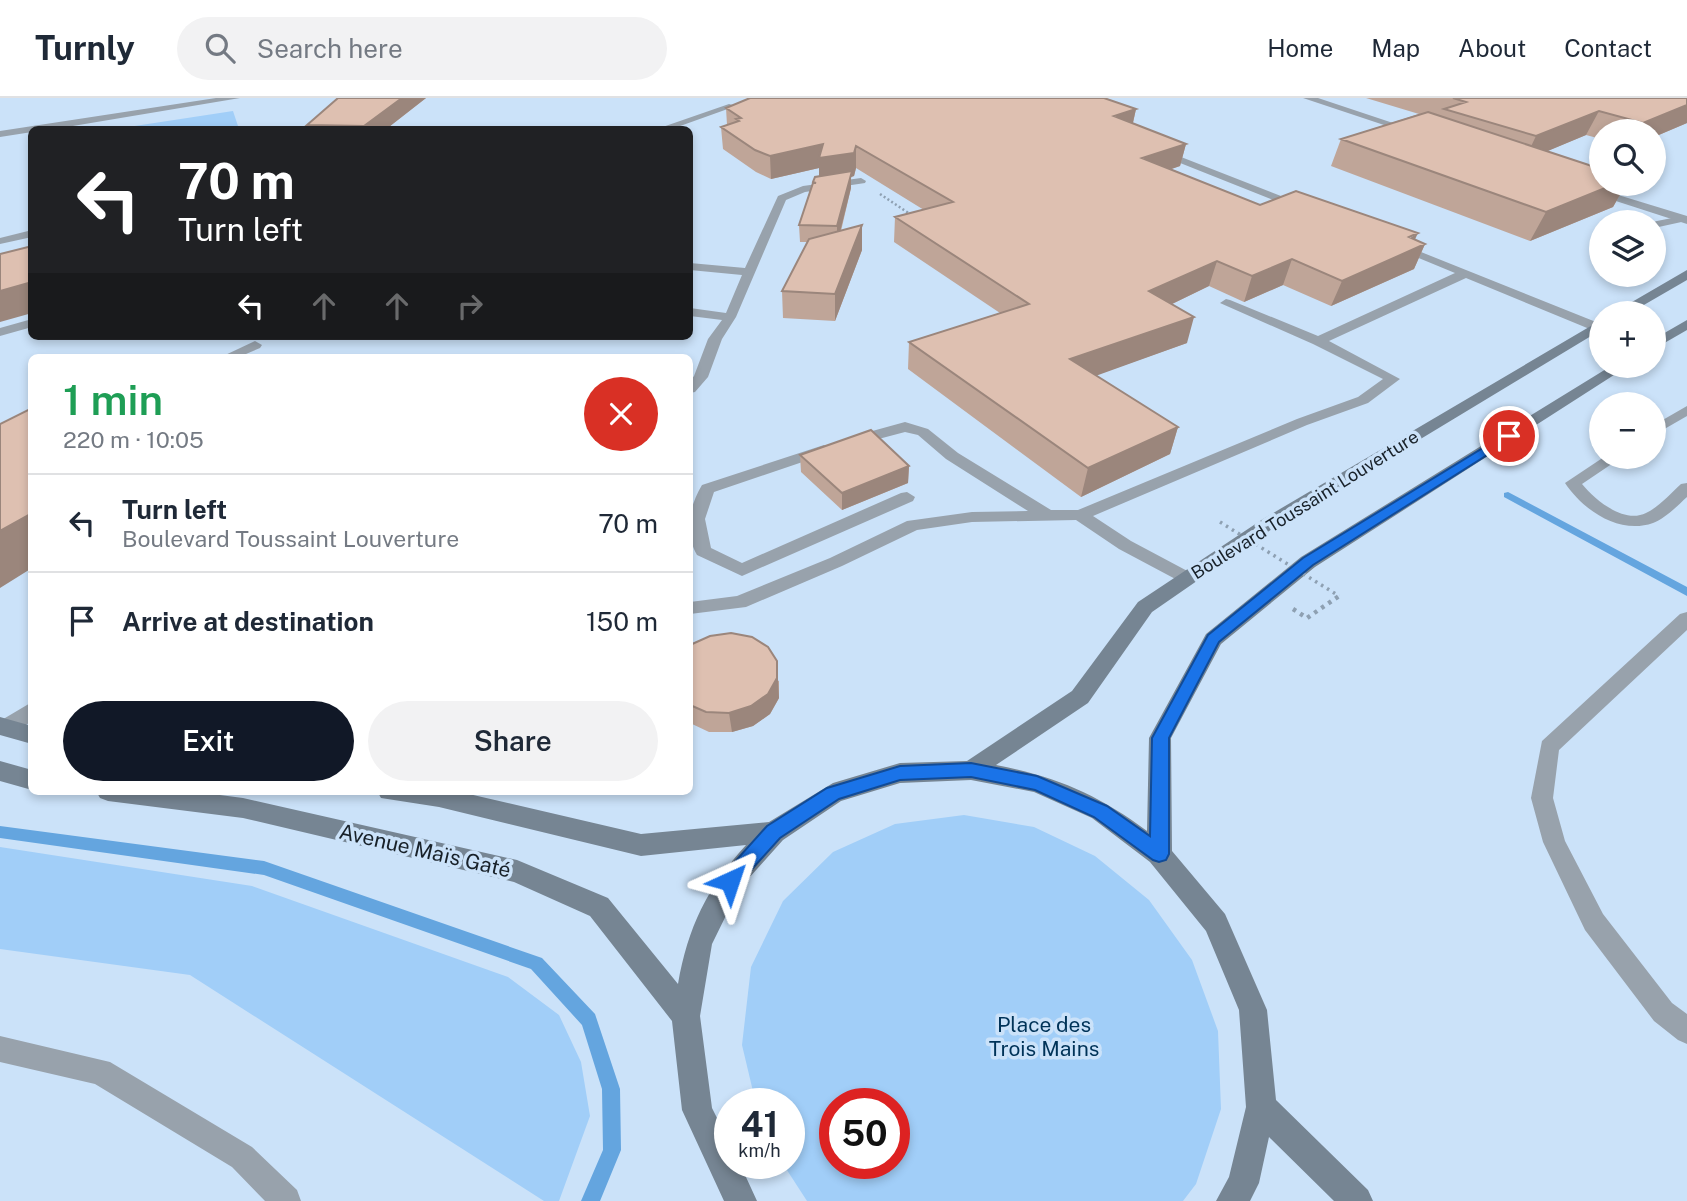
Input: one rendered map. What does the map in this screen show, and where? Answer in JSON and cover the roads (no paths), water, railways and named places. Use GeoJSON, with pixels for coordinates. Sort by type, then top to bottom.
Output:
{"type":"FeatureCollection","features":[{"type":"Feature","properties":{"kind":"main road"},"geometry":{"type":"LineString","coordinates":[[1641,301],[1687,274]]}},
{"type":"Feature","properties":{"kind":"main road"},"geometry":{"type":"LineString","coordinates":[[1666,338],[1687,325]]}},
{"type":"Feature","properties":{"kind":"main road","name":"Boulevard Toussaint Louverture"},"geometry":{"type":"LineString","coordinates":[[971,770],[1080,696],[1145,607],[1269,523],[1589,332]]}},
{"type":"Feature","properties":{"kind":"main road"},"geometry":{"type":"LineString","coordinates":[[1159,854],[1160,738],[1213,639],[1308,562],[1602,378]]}},
{"type":"Feature","properties":{"kind":"main road"},"geometry":{"type":"LineString","coordinates":[[3,727],[28,734]]}},
{"type":"Feature","properties":{"kind":"main road"},"geometry":{"type":"LineString","coordinates":[[741,1201],[697,1110],[686,1016],[699,943],[730,881],[774,832],[833,793],[900,773],[971,770],[1037,783],[1101,811],[1159,854],[1216,923],[1253,1010],[1261,1107],[1243,1183],[1232,1201]]}},
{"type":"Feature","properties":{"kind":"main road"},"geometry":{"type":"LineString","coordinates":[[0,771],[28,779]]}},
{"type":"Feature","properties":{"kind":"main road","name":"Avenue Maïs Gaté"},"geometry":{"type":"LineString","coordinates":[[140,795],[243,808],[517,871],[599,907],[686,1016]]}},
{"type":"Feature","properties":{"kind":"main road"},"geometry":{"type":"LineString","coordinates":[[422,795],[641,845],[774,832]]}},
{"type":"Feature","properties":{"kind":"main road"},"geometry":{"type":"LineString","coordinates":[[1261,1107],[1357,1201]]}},
{"type":"Feature","properties":{"kind":"street"},"geometry":{"type":"LineString","coordinates":[[52,126],[235,98]]}},
{"type":"Feature","properties":{"kind":"street"},"geometry":{"type":"LineString","coordinates":[[1308,98],[1424,135]]}},
{"type":"Feature","properties":{"kind":"street"},"geometry":{"type":"LineString","coordinates":[[0,134],[28,130]]}},
{"type":"Feature","properties":{"kind":"street"},"geometry":{"type":"LineString","coordinates":[[1579,185],[1685,219]]}},
{"type":"Feature","properties":{"kind":"lane"},"geometry":{"type":"LineString","coordinates":[[670,126],[732,106]]}},
{"type":"Feature","properties":{"kind":"lane"},"geometry":{"type":"LineString","coordinates":[[1147,147],[1313,212]]}},
{"type":"Feature","properties":{"kind":"lane"},"geometry":{"type":"LineString","coordinates":[[693,386],[701,377],[715,339],[730,317],[782,198],[803,189],[861,181]]}},
{"type":"Feature","properties":{"kind":"lane"},"geometry":{"type":"LineString","coordinates":[[1666,223],[1685,219]]}},
{"type":"Feature","properties":{"kind":"lane"},"geometry":{"type":"LineString","coordinates":[[0,241],[28,234]]}},
{"type":"Feature","properties":{"kind":"lane"},"geometry":{"type":"LineString","coordinates":[[1389,243],[1589,322]]}},
{"type":"Feature","properties":{"kind":"lane"},"geometry":{"type":"LineString","coordinates":[[693,266],[749,272]]}},
{"type":"Feature","properties":{"kind":"lane"},"geometry":{"type":"LineString","coordinates":[[1318,341],[1466,273]]}},
{"type":"Feature","properties":{"kind":"lane"},"geometry":{"type":"LineString","coordinates":[[693,608],[740,602],[836,562],[913,525],[972,517],[1080,515],[1302,422],[1363,400],[1393,379],[1318,341],[1226,303]]}},
{"type":"Feature","properties":{"kind":"lane"},"geometry":{"type":"LineString","coordinates":[[693,312],[730,317]]}},
{"type":"Feature","properties":{"kind":"lane"},"geometry":{"type":"LineString","coordinates":[[0,332],[28,324]]}},
{"type":"Feature","properties":{"kind":"lane"},"geometry":{"type":"LineString","coordinates":[[235,354],[255,345]]}},
{"type":"Feature","properties":{"kind":"lane"},"geometry":{"type":"LineString","coordinates":[[1666,423],[1687,410]]}},
{"type":"Feature","properties":{"kind":"lane"},"geometry":{"type":"LineString","coordinates":[[906,497],[742,570],[703,551],[694,523],[696,510],[708,489],[780,463],[905,427],[923,432],[952,456],[1047,515]]}},
{"type":"Feature","properties":{"kind":"lane"},"geometry":{"type":"LineString","coordinates":[[1595,469],[1573,483],[1580,496],[1624,520],[1648,519],[1687,488]]}},
{"type":"Feature","properties":{"kind":"lane"},"geometry":{"type":"LineString","coordinates":[[1080,515],[1125,545],[1187,578]]}},
{"type":"Feature","properties":{"kind":"lane"},"geometry":{"type":"LineString","coordinates":[[1687,619],[1549,747],[1542,798],[1554,842],[1594,922],[1663,1012],[1687,1031]]}},
{"type":"Feature","properties":{"kind":"lane"},"geometry":{"type":"LineString","coordinates":[[3,727],[28,712]]}},
{"type":"Feature","properties":{"kind":"lane"},"geometry":{"type":"LineString","coordinates":[[0,1049],[100,1072],[242,1157],[286,1201]]}},
{"type":"Feature","properties":{"kind":"waterway"},"geometry":{"type":"LineString","coordinates":[[1508,495],[1687,592]]}},
{"type":"Feature","properties":{"kind":"waterway"},"geometry":{"type":"LineString","coordinates":[[0,832],[264,868],[536,963],[589,1020],[611,1089],[612,1150],[590,1201]]}},
{"type":"Feature","properties":{"kind":"park label","name":"Place des Trois Mains"},"geometry":{"type":"Point","coordinates":[1044,1037]}}]}
